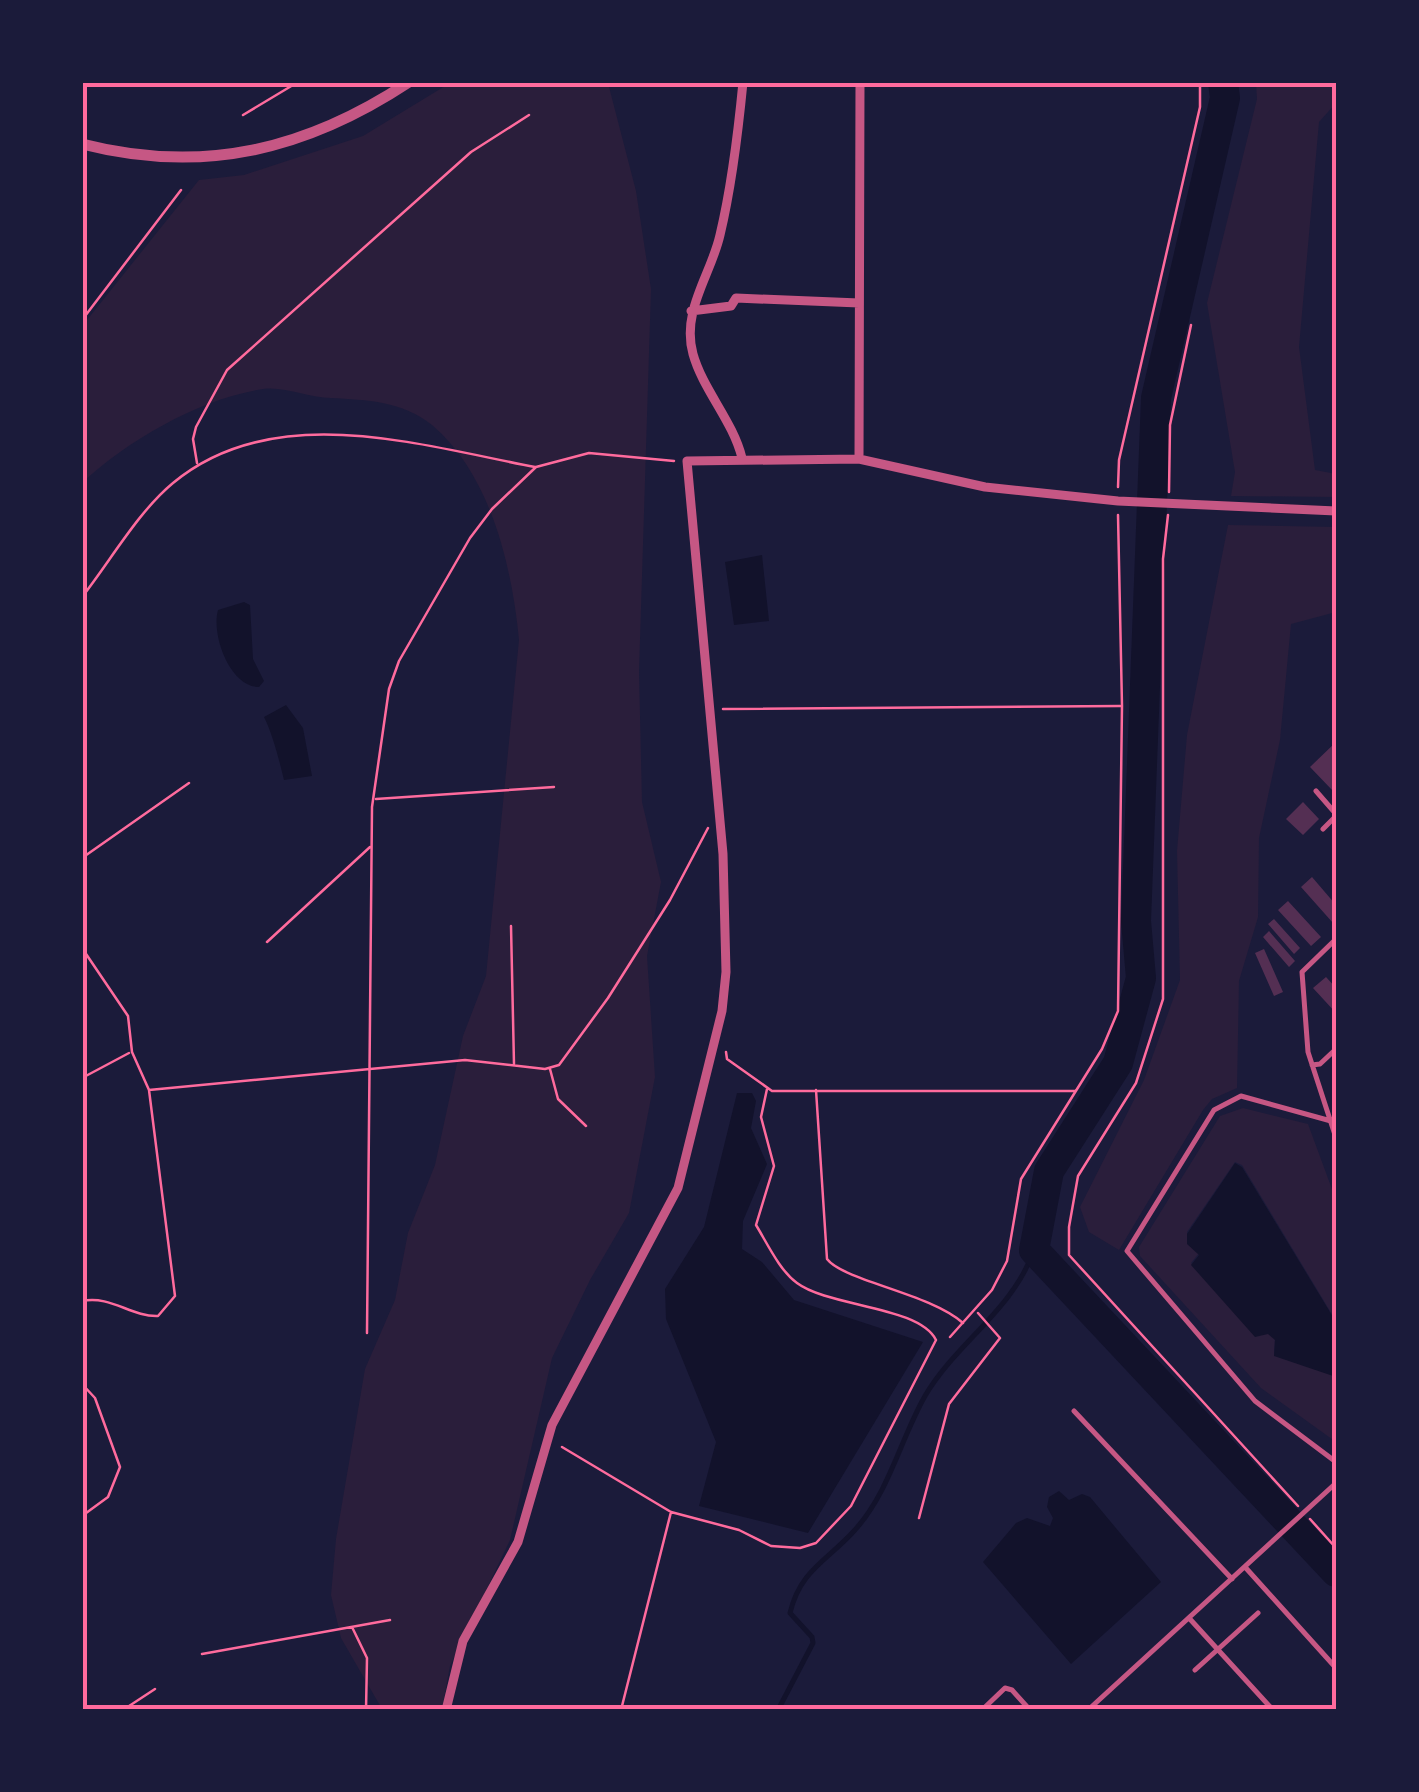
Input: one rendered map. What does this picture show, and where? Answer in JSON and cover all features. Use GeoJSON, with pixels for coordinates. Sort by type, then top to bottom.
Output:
{"type":"FeatureCollection","features":[{"type":"Feature","properties":{"kind":"street"},"geometry":{"type":"LineString","coordinates":[[82,144],[124,155],[206,159],[269,148],[333,125],[409,82]]}},
{"type":"Feature","properties":{"kind":"street"},"geometry":{"type":"LineString","coordinates":[[742,458],[693,353],[692,311],[720,238],[743,82]]}},
{"type":"Feature","properties":{"kind":"street"},"geometry":{"type":"LineString","coordinates":[[859,459],[860,82]]}},
{"type":"Feature","properties":{"kind":"street"},"geometry":{"type":"LineString","coordinates":[[692,311],[731,306],[736,298],[860,304]]}},
{"type":"Feature","properties":{"kind":"street"},"geometry":{"type":"LineString","coordinates":[[446,1710],[464,1640],[518,1542],[547,1438],[678,1188],[722,1011],[726,972],[718,817],[687,461],[859,459],[984,487],[1121,502],[1336,511]]}},
{"type":"Feature","properties":{"kind":"lane"},"geometry":{"type":"LineString","coordinates":[[1316,791],[1336,815],[1323,830]]}},
{"type":"Feature","properties":{"kind":"lane"},"geometry":{"type":"LineString","coordinates":[[1336,939],[1302,972],[1312,1064],[1334,1119],[1336,1138]]}},
{"type":"Feature","properties":{"kind":"lane"},"geometry":{"type":"LineString","coordinates":[[1312,1064],[1320,1064],[1336,1049]]}},
{"type":"Feature","properties":{"kind":"lane"},"geometry":{"type":"LineString","coordinates":[[1334,1119],[1240,1096],[1214,1110],[1127,1251],[1255,1402],[1336,1462]]}},
{"type":"Feature","properties":{"kind":"lane"},"geometry":{"type":"LineString","coordinates":[[1074,1411],[1232,1579]]}},
{"type":"Feature","properties":{"kind":"lane"},"geometry":{"type":"LineString","coordinates":[[1088,1710],[1334,1485]]}},
{"type":"Feature","properties":{"kind":"lane"},"geometry":{"type":"LineString","coordinates":[[1245,1567],[1336,1668]]}},
{"type":"Feature","properties":{"kind":"lane"},"geometry":{"type":"LineString","coordinates":[[1195,1670],[1258,1613]]}},
{"type":"Feature","properties":{"kind":"lane"},"geometry":{"type":"LineString","coordinates":[[1189,1618],[1273,1710]]}},
{"type":"Feature","properties":{"kind":"lane"},"geometry":{"type":"LineString","coordinates":[[982,1710],[1005,1688],[1012,1690],[1030,1710]]}},
{"type":"Feature","properties":{"kind":"path"},"geometry":{"type":"LineString","coordinates":[[243,115],[298,82]]}},
{"type":"Feature","properties":{"kind":"path"},"geometry":{"type":"LineString","coordinates":[[950,1337],[979,1313],[1007,1261],[1021,1180],[1076,1092],[1118,1011],[1122,706],[1118,460],[1200,107],[1200,82]]}},
{"type":"Feature","properties":{"kind":"path"},"geometry":{"type":"LineString","coordinates":[[198,466],[192,439],[228,370],[471,152],[529,116]]}},
{"type":"Feature","properties":{"kind":"path"},"geometry":{"type":"LineString","coordinates":[[82,320],[181,190]]}},
{"type":"Feature","properties":{"kind":"path"},"geometry":{"type":"LineString","coordinates":[[1191,326],[1170,425],[1162,558],[1163,999],[1136,1083],[1078,1176],[1069,1255],[1298,1505]]}},
{"type":"Feature","properties":{"kind":"path"},"geometry":{"type":"LineString","coordinates":[[82,597],[159,497],[198,466],[255,440],[334,432],[536,467],[588,453],[687,461]]}},
{"type":"Feature","properties":{"kind":"path"},"geometry":{"type":"LineString","coordinates":[[367,1332],[371,846],[379,740],[400,662],[470,538],[492,509],[536,467]]}},
{"type":"Feature","properties":{"kind":"path"},"geometry":{"type":"LineString","coordinates":[[707,709],[1122,706]]}},
{"type":"Feature","properties":{"kind":"path"},"geometry":{"type":"LineString","coordinates":[[82,858],[190,783]]}},
{"type":"Feature","properties":{"kind":"path"},"geometry":{"type":"LineString","coordinates":[[373,799],[554,788]]}},
{"type":"Feature","properties":{"kind":"path"},"geometry":{"type":"LineString","coordinates":[[149,1090],[465,1060],[550,1068],[559,1065],[608,998],[679,884],[710,822],[718,817]]}},
{"type":"Feature","properties":{"kind":"path"},"geometry":{"type":"LineString","coordinates":[[267,942],[371,846]]}},
{"type":"Feature","properties":{"kind":"path"},"geometry":{"type":"LineString","coordinates":[[511,926],[514,1064]]}},
{"type":"Feature","properties":{"kind":"path"},"geometry":{"type":"LineString","coordinates":[[82,948],[128,1016],[132,1052],[149,1090],[175,1296],[158,1316],[146,1317],[98,1298],[82,1301]]}},
{"type":"Feature","properties":{"kind":"path"},"geometry":{"type":"LineString","coordinates":[[726,1045],[726,1059],[767,1088],[1071,1088],[1076,1092]]}},
{"type":"Feature","properties":{"kind":"path"},"geometry":{"type":"LineString","coordinates":[[82,1078],[115,1057],[132,1052]]}},
{"type":"Feature","properties":{"kind":"path"},"geometry":{"type":"LineString","coordinates":[[550,1068],[558,1100],[586,1126]]}},
{"type":"Feature","properties":{"kind":"path"},"geometry":{"type":"LineString","coordinates":[[547,1438],[672,1512],[739,1530],[771,1546],[800,1548],[816,1544],[851,1506],[936,1340],[928,1328],[915,1322],[795,1282],[768,1245],[756,1225],[774,1166],[761,1117],[767,1088]]}},
{"type":"Feature","properties":{"kind":"path"},"geometry":{"type":"LineString","coordinates":[[816,1090],[827,1259],[850,1273],[934,1303],[964,1324]]}},
{"type":"Feature","properties":{"kind":"path"},"geometry":{"type":"LineString","coordinates":[[919,1518],[949,1404],[1000,1338],[979,1313]]}},
{"type":"Feature","properties":{"kind":"path"},"geometry":{"type":"LineString","coordinates":[[82,1384],[95,1398],[120,1466],[114,1489],[82,1516]]}},
{"type":"Feature","properties":{"kind":"path"},"geometry":{"type":"LineString","coordinates":[[621,1710],[672,1512]]}},
{"type":"Feature","properties":{"kind":"path"},"geometry":{"type":"LineString","coordinates":[[1310,1519],[1336,1548]]}},
{"type":"Feature","properties":{"kind":"path"},"geometry":{"type":"LineString","coordinates":[[202,1654],[390,1620]]}},
{"type":"Feature","properties":{"kind":"path"},"geometry":{"type":"LineString","coordinates":[[351,1626],[367,1658],[366,1710]]}},
{"type":"Feature","properties":{"kind":"path"},"geometry":{"type":"LineString","coordinates":[[124,1710],[155,1688]]}},
{"type":"Feature","properties":{"kind":"shaded area"},"geometry":{"type":"Polygon","coordinates":[[[450,83],[608,83],[636,191],[651,289],[639,672],[642,802],[661,882],[647,956],[655,1077],[629,1213],[590,1280],[552,1358],[510,1540],[450,1666],[442,1709],[382,1709],[341,1638],[331,1595],[336,1539],[365,1369],[395,1300],[408,1233],[435,1165],[463,1036],[486,976],[519,640],[511,583],[495,524],[470,469],[432,425],[409,411],[384,403],[271,389],[239,394],[191,411],[143,436],[83,482],[83,325],[199,180],[244,175],[363,136],[450,83]]]}},
{"type":"Feature","properties":{"kind":"shaded area"},"geometry":{"type":"Polygon","coordinates":[[[1256,83],[1336,83],[1336,103],[1319,122],[1299,347],[1315,470],[1336,474],[1336,497],[1231,496],[1235,472],[1207,303],[1257,99],[1256,83]]]}},
{"type":"Feature","properties":{"kind":"shaded area"},"geometry":{"type":"Polygon","coordinates":[[[1228,525],[1336,527],[1336,612],[1291,624],[1280,740],[1259,838],[1258,917],[1239,981],[1237,1088],[1212,1099],[1203,1110],[1119,1250],[1089,1232],[1080,1207],[1144,1080],[1180,980],[1177,851],[1187,735],[1228,525]]]}},
{"type":"Feature","properties":{"kind":"shaded area"},"geometry":{"type":"Polygon","coordinates":[[[762,555],[769,621],[734,625],[725,562],[762,555]]]}},
{"type":"Feature","properties":{"kind":"shaded area"},"geometry":{"type":"Polygon","coordinates":[[[244,602],[250,605],[253,659],[264,681],[259,687],[249,685],[231,669],[217,633],[218,610],[244,602]]]}},
{"type":"Feature","properties":{"kind":"shaded area"},"geometry":{"type":"Polygon","coordinates":[[[286,705],[303,728],[312,776],[284,780],[264,717],[286,705]]]}},
{"type":"Feature","properties":{"kind":"shaded area"},"geometry":{"type":"Polygon","coordinates":[[[737,1093],[752,1093],[756,1101],[751,1128],[767,1164],[743,1221],[742,1249],[762,1262],[794,1300],[923,1342],[808,1533],[699,1506],[716,1442],[666,1319],[665,1289],[704,1227],[737,1093]]]}},
{"type":"Feature","properties":{"kind":"shaded area"},"geometry":{"type":"Polygon","coordinates":[[[1243,1108],[1308,1124],[1336,1200],[1336,1321],[1242,1165],[1235,1162],[1187,1232],[1187,1242],[1199,1253],[1191,1263],[1255,1335],[1268,1332],[1275,1338],[1274,1354],[1336,1376],[1336,1442],[1261,1388],[1140,1256],[1139,1247],[1220,1116],[1243,1108]]]}},
{"type":"Feature","properties":{"kind":"shaded area"},"geometry":{"type":"Polygon","coordinates":[[[1235,1163],[1242,1167],[1336,1322],[1336,1377],[1274,1356],[1275,1340],[1268,1334],[1255,1337],[1191,1265],[1199,1255],[1187,1244],[1187,1234],[1235,1163]]]}},
{"type":"Feature","properties":{"kind":"shaded area"},"geometry":{"type":"Polygon","coordinates":[[[1059,1491],[1069,1500],[1082,1494],[1090,1497],[1161,1582],[1071,1664],[983,1562],[1016,1523],[1027,1518],[1050,1526],[1053,1518],[1047,1507],[1049,1497],[1059,1491]]]}},
{"type":"Feature","properties":{"kind":"building"},"geometry":{"type":"Polygon","coordinates":[[[1336,742],[1336,787],[1333,791],[1310,767],[1336,742]]]}},
{"type":"Feature","properties":{"kind":"building"},"geometry":{"type":"Polygon","coordinates":[[[1303,802],[1319,819],[1303,835],[1286,819],[1303,802]]]}},
{"type":"Feature","properties":{"kind":"building"},"geometry":{"type":"Polygon","coordinates":[[[1312,877],[1336,905],[1333,923],[1301,887],[1312,877]]]}},
{"type":"Feature","properties":{"kind":"building"},"geometry":{"type":"Polygon","coordinates":[[[1288,901],[1321,937],[1311,946],[1278,910],[1288,901]]]}},
{"type":"Feature","properties":{"kind":"building"},"geometry":{"type":"Polygon","coordinates":[[[1274,919],[1300,948],[1294,954],[1268,924],[1274,919]]]}},
{"type":"Feature","properties":{"kind":"building"},"geometry":{"type":"Polygon","coordinates":[[[1269,931],[1295,961],[1289,967],[1263,937],[1269,931]]]}},
{"type":"Feature","properties":{"kind":"building"},"geometry":{"type":"Polygon","coordinates":[[[1264,949],[1283,992],[1274,996],[1255,953],[1264,949]]]}},
{"type":"Feature","properties":{"kind":"building"},"geometry":{"type":"Polygon","coordinates":[[[1326,977],[1336,988],[1336,1013],[1313,988],[1326,977]]]}},
{"type":"Feature","properties":{"kind":"waterway"},"geometry":{"type":"LineString","coordinates":[[1223,82],[1225,98],[1156,398],[1136,921],[1141,978],[1118,1063],[1049,1171],[1034,1250],[1336,1572]]}},
{"type":"Feature","properties":{"kind":"waterway"},"geometry":{"type":"LineString","coordinates":[[778,1710],[813,1643],[790,1613],[801,1586],[866,1516],[925,1396],[1012,1291],[1034,1250]]}}]}
